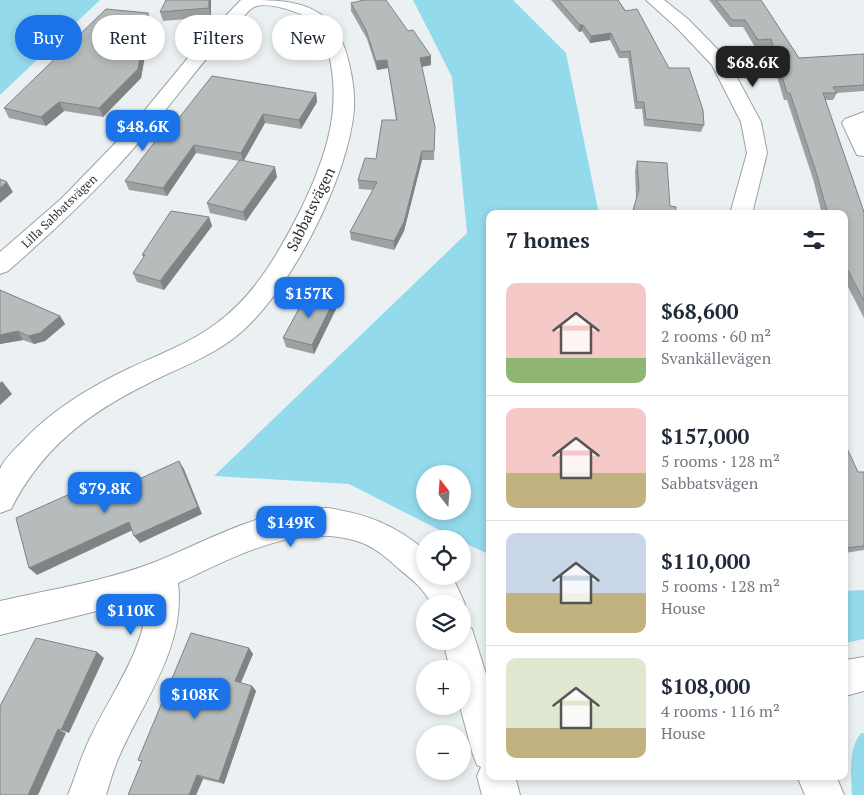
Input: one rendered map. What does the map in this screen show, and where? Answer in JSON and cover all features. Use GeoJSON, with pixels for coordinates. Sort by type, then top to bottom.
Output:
{"type":"FeatureCollection","features":[{"type":"Feature","properties":{"kind":"street","name":"Lilla Sabbatsvägen"},"geometry":{"type":"LineString","coordinates":[[0,266],[75,198],[138,131],[212,40],[248,3],[257,0]]}},
{"type":"Feature","properties":{"kind":"street","name":"Sabbatsvägen"},"geometry":{"type":"LineString","coordinates":[[3,487],[32,450],[82,408],[116,387],[199,348],[226,330],[247,312],[266,291],[278,272],[314,205],[334,157],[342,118],[345,86],[337,52],[325,23],[306,11],[269,0]]}},
{"type":"Feature","properties":{"kind":"street"},"geometry":{"type":"LineString","coordinates":[[654,0],[682,23],[720,63],[751,122],[757,153],[742,210]]}},
{"type":"Feature","properties":{"kind":"street"},"geometry":{"type":"LineString","coordinates":[[864,118],[852,123],[864,150]]}},
{"type":"Feature","properties":{"kind":"street"},"geometry":{"type":"LineString","coordinates":[[0,618],[121,589],[161,575],[246,537],[308,521],[340,522],[372,531],[403,549],[416,561]]}},
{"type":"Feature","properties":{"kind":"street"},"geometry":{"type":"LineString","coordinates":[[87,795],[103,750],[161,630],[164,606],[161,575]]}},
{"type":"Feature","properties":{"kind":"street"},"geometry":{"type":"LineString","coordinates":[[462,650],[486,737]]}},
{"type":"Feature","properties":{"kind":"street"},"geometry":{"type":"LineString","coordinates":[[848,677],[864,674]]}},
{"type":"Feature","properties":{"kind":"street"},"geometry":{"type":"LineString","coordinates":[[497,780],[502,795]]}},
{"type":"Feature","properties":{"kind":"street"},"geometry":{"type":"LineString","coordinates":[[818,780],[825,795]]}},
{"type":"Feature","properties":{"kind":"shaded area"},"geometry":{"type":"Polygon","coordinates":[[[0,0],[100,0],[82,17],[82,15],[15,15],[15,60],[37,60],[0,95],[0,0]]]}},
{"type":"Feature","properties":{"kind":"shaded area"},"geometry":{"type":"Polygon","coordinates":[[[413,0],[513,0],[566,53],[598,210],[486,210],[486,553],[471,546],[471,530],[439,530],[420,520],[471,520],[471,465],[416,465],[416,518],[349,484],[214,476],[467,233],[452,77],[413,0]]]}},
{"type":"Feature","properties":{"kind":"shaded area"},"geometry":{"type":"Polygon","coordinates":[[[864,590],[864,639],[848,642],[848,591],[864,590]]]}},
{"type":"Feature","properties":{"kind":"shaded area"},"geometry":{"type":"Polygon","coordinates":[[[861,733],[864,733],[864,795],[852,795],[852,754],[861,733]]]}},
{"type":"Feature","properties":{"kind":"building"},"geometry":{"type":"Polygon","coordinates":[[[166,0],[209,0],[209,8],[160,12],[166,0]]]}},
{"type":"Feature","properties":{"kind":"building"},"geometry":{"type":"Polygon","coordinates":[[[364,0],[386,0],[408,31],[413,30],[431,56],[420,58],[435,127],[434,151],[422,151],[404,222],[394,241],[350,232],[377,182],[358,180],[365,158],[376,159],[382,120],[397,120],[387,60],[376,61],[366,30],[351,3],[364,0]]]}},
{"type":"Feature","properties":{"kind":"building"},"geometry":{"type":"Polygon","coordinates":[[[558,0],[618,0],[625,11],[637,9],[669,68],[689,68],[703,110],[704,125],[646,119],[644,102],[637,102],[630,51],[620,52],[611,33],[591,36],[583,25],[580,25],[558,0]]]}},
{"type":"Feature","properties":{"kind":"building"},"geometry":{"type":"Polygon","coordinates":[[[716,0],[761,0],[799,58],[864,54],[864,85],[833,87],[837,93],[823,93],[864,212],[864,301],[848,271],[848,210],[827,210],[790,93],[787,93],[771,39],[758,40],[745,20],[732,20],[716,0]]]}},
{"type":"Feature","properties":{"kind":"building"},"geometry":{"type":"Polygon","coordinates":[[[106,9],[148,13],[148,15],[100,15],[106,9]]]}},
{"type":"Feature","properties":{"kind":"building"},"geometry":{"type":"Polygon","coordinates":[[[92,23],[92,60],[140,60],[138,69],[99,108],[59,102],[41,117],[4,108],[53,60],[82,60],[82,32],[92,23]]]}},
{"type":"Feature","properties":{"kind":"building"},"geometry":{"type":"Polygon","coordinates":[[[212,76],[316,93],[299,120],[263,114],[241,153],[194,145],[163,188],[125,181],[166,127],[171,128],[212,76]]]}},
{"type":"Feature","properties":{"kind":"building"},"geometry":{"type":"Polygon","coordinates":[[[240,160],[275,167],[243,212],[207,203],[240,160]]]}},
{"type":"Feature","properties":{"kind":"building"},"geometry":{"type":"Polygon","coordinates":[[[637,161],[667,163],[670,206],[676,207],[676,210],[633,210],[639,189],[637,161]]]}},
{"type":"Feature","properties":{"kind":"building"},"geometry":{"type":"Polygon","coordinates":[[[0,179],[7,182],[0,188],[0,179]]]}},
{"type":"Feature","properties":{"kind":"building"},"geometry":{"type":"Polygon","coordinates":[[[171,211],[209,217],[160,281],[133,273],[145,255],[142,255],[171,211]]]}},
{"type":"Feature","properties":{"kind":"building"},"geometry":{"type":"Polygon","coordinates":[[[0,290],[60,316],[40,333],[28,336],[18,331],[0,335],[0,290]]]}},
{"type":"Feature","properties":{"kind":"building"},"geometry":{"type":"Polygon","coordinates":[[[308,292],[335,298],[312,345],[283,338],[308,292]]]}},
{"type":"Feature","properties":{"kind":"building"},"geometry":{"type":"Polygon","coordinates":[[[848,450],[858,472],[864,472],[864,546],[848,548],[848,450]]]}},
{"type":"Feature","properties":{"kind":"building"},"geometry":{"type":"Polygon","coordinates":[[[179,461],[198,507],[134,536],[129,522],[29,568],[16,518],[81,489],[86,503],[179,461]]]}},
{"type":"Feature","properties":{"kind":"building"},"geometry":{"type":"Polygon","coordinates":[[[191,633],[249,648],[235,681],[252,686],[219,781],[197,775],[189,795],[128,795],[142,761],[138,760],[191,633]]]}},
{"type":"Feature","properties":{"kind":"building"},"geometry":{"type":"Polygon","coordinates":[[[36,638],[97,652],[61,730],[58,729],[28,795],[0,795],[0,706],[36,638]]]}}]}
